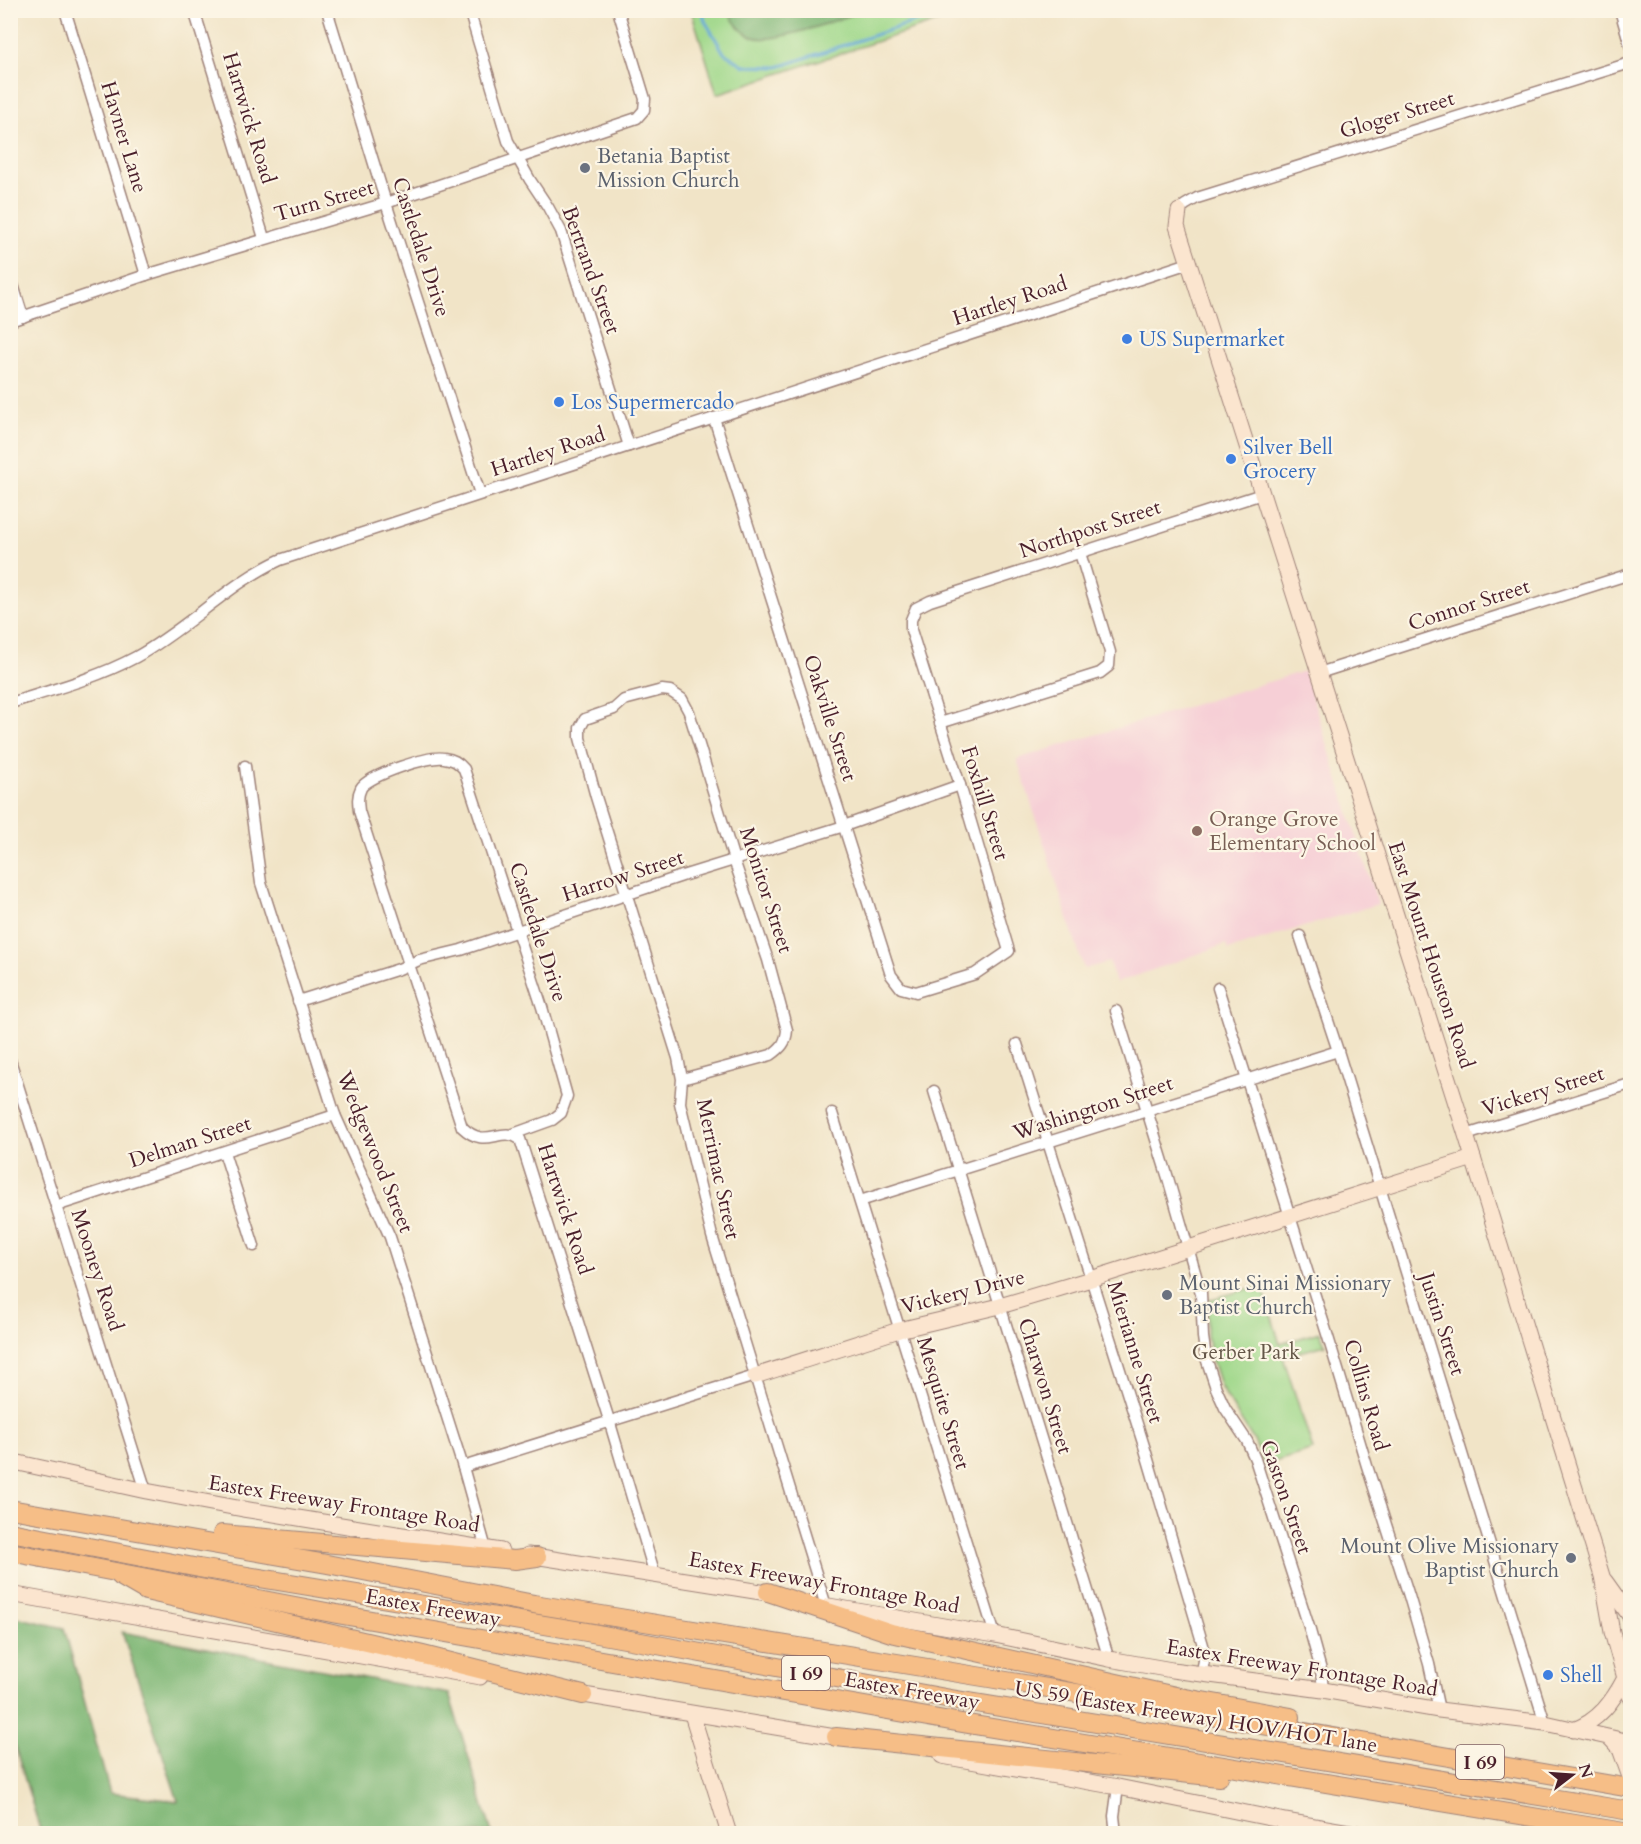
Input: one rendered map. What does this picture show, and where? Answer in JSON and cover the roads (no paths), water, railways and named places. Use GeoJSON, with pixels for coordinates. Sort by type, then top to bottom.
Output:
{"type":"FeatureCollection","features":[{"type":"Feature","properties":{"kind":"highway","name":"Eastex Freeway"},"geometry":{"type":"LineString","coordinates":[[10,1509],[315,1562],[534,1604],[989,1678],[1630,1788]]}},
{"type":"Feature","properties":{"kind":"highway"},"geometry":{"type":"LineString","coordinates":[[42,1515],[278,1540],[515,1560],[537,1557]]}},
{"type":"Feature","properties":{"kind":"highway","name":"US 59 (Eastex Freeway) HOV/HOT lane"},"geometry":{"type":"LineString","coordinates":[[10,1532],[200,1568],[581,1631],[951,1700],[1630,1811]]}},
{"type":"Feature","properties":{"kind":"highway","name":"Eastex Freeway"},"geometry":{"type":"LineString","coordinates":[[10,1551],[337,1614],[962,1723],[1630,1833]]}},
{"type":"Feature","properties":{"kind":"highway"},"geometry":{"type":"LineString","coordinates":[[105,1568],[146,1591],[423,1655],[583,1695]]}},
{"type":"Feature","properties":{"kind":"highway"},"geometry":{"type":"LineString","coordinates":[[768,1592],[891,1633],[1180,1696],[1336,1726],[1366,1743]]}},
{"type":"Feature","properties":{"kind":"highway"},"geometry":{"type":"LineString","coordinates":[[836,1737],[1249,1780],[1294,1778]]}},
{"type":"Feature","properties":{"kind":"main road","name":"East Mount Houston Road"},"geometry":{"type":"LineString","coordinates":[[1179,211],[1177,226],[1466,1135],[1602,1576],[1615,1644],[1630,1696]]}},
{"type":"Feature","properties":{"kind":"main road","name":"Vickery Drive"},"geometry":{"type":"LineString","coordinates":[[755,1376],[899,1330],[1000,1306],[1091,1279],[1473,1158]]}},
{"type":"Feature","properties":{"kind":"main road","name":"Eastex Freeway Frontage Road"},"geometry":{"type":"LineString","coordinates":[[10,1461],[146,1491],[243,1509],[768,1592],[826,1606],[995,1635],[1109,1659],[1323,1690],[1439,1710],[1545,1723],[1630,1742]]}},
{"type":"Feature","properties":{"kind":"main road","name":"East Mount Houston Road"},"geometry":{"type":"LineString","coordinates":[[1602,1576],[1630,1616]]}},
{"type":"Feature","properties":{"kind":"main road"},"geometry":{"type":"LineString","coordinates":[[10,1594],[1118,1787],[1283,1827],[1361,1833]]}},
{"type":"Feature","properties":{"kind":"main road"},"geometry":{"type":"LineString","coordinates":[[1615,1644],[1630,1639]]}},
{"type":"Feature","properties":{"kind":"main road"},"geometry":{"type":"LineString","coordinates":[[1573,1730],[1582,1727],[1602,1713],[1615,1698],[1625,1678]]}},
{"type":"Feature","properties":{"kind":"main road"},"geometry":{"type":"LineString","coordinates":[[692,1714],[729,1833]]}},
{"type":"Feature","properties":{"kind":"main road"},"geometry":{"type":"LineString","coordinates":[[1610,1738],[1620,1749],[1630,1777]]}},
{"type":"Feature","properties":{"kind":"street","name":"Havner Lane"},"geometry":{"type":"LineString","coordinates":[[65,10],[146,275]]}},
{"type":"Feature","properties":{"kind":"street","name":"Hartwick Road"},"geometry":{"type":"LineString","coordinates":[[194,10],[264,238]]}},
{"type":"Feature","properties":{"kind":"street","name":"Castledale Drive"},"geometry":{"type":"LineString","coordinates":[[327,10],[386,203],[480,494]]}},
{"type":"Feature","properties":{"kind":"street","name":"Bertrand Street"},"geometry":{"type":"LineString","coordinates":[[469,10],[508,141],[561,231],[629,446]]}},
{"type":"Feature","properties":{"kind":"street","name":"Turn Street"},"geometry":{"type":"LineString","coordinates":[[10,321],[146,275],[386,203],[637,118],[644,110],[645,99],[618,10]]}},
{"type":"Feature","properties":{"kind":"street"},"geometry":{"type":"LineString","coordinates":[[1620,10],[1630,45]]}},
{"type":"Feature","properties":{"kind":"street","name":"Gloger Street"},"geometry":{"type":"LineString","coordinates":[[1179,211],[1197,198],[1630,63]]}},
{"type":"Feature","properties":{"kind":"street","name":"Hartley Road"},"geometry":{"type":"LineString","coordinates":[[10,703],[96,675],[136,657],[254,574],[280,560],[1189,263]]}},
{"type":"Feature","properties":{"kind":"street"},"geometry":{"type":"LineString","coordinates":[[10,275],[23,317]]}},
{"type":"Feature","properties":{"kind":"street","name":"Oakville Street"},"geometry":{"type":"LineString","coordinates":[[714,418],[895,983],[907,991],[916,992],[941,985]]}},
{"type":"Feature","properties":{"kind":"street","name":"Northpost Street"},"geometry":{"type":"LineString","coordinates":[[930,601],[1262,494]]}},
{"type":"Feature","properties":{"kind":"street"},"geometry":{"type":"LineString","coordinates":[[940,723],[1100,673],[1109,666],[1110,652],[1080,553]]}},
{"type":"Feature","properties":{"kind":"street","name":"Connor Street"},"geometry":{"type":"LineString","coordinates":[[1319,673],[1630,574]]}},
{"type":"Feature","properties":{"kind":"street","name":"Foxhill Street"},"geometry":{"type":"LineString","coordinates":[[930,601],[916,608],[911,620],[911,630],[1009,951],[975,974],[941,985]]}},
{"type":"Feature","properties":{"kind":"street","name":"Monitor Street"},"geometry":{"type":"LineString","coordinates":[[630,699],[662,690],[676,694],[686,705],[786,1021],[787,1037],[782,1048],[771,1055],[682,1079]]}},
{"type":"Feature","properties":{"kind":"street","name":"Merrimac Street"},"geometry":{"type":"LineString","coordinates":[[630,699],[624,700],[614,710],[585,719],[580,728],[583,755],[670,1028],[682,1079],[680,1103],[712,1236],[826,1606]]}},
{"type":"Feature","properties":{"kind":"street","name":"Castledale Drive"},"geometry":{"type":"LineString","coordinates":[[410,765],[436,757],[458,762],[464,769],[542,1008],[567,1096],[561,1113],[552,1120],[513,1134]]}},
{"type":"Feature","properties":{"kind":"street","name":"Hartwick Road"},"geometry":{"type":"LineString","coordinates":[[410,765],[378,776],[362,787],[357,799],[363,826],[462,1127],[472,1136],[484,1139],[513,1134],[520,1138],[524,1148],[655,1575]]}},
{"type":"Feature","properties":{"kind":"street","name":"Wedgewood Street"},"geometry":{"type":"LineString","coordinates":[[245,766],[261,883],[335,1115],[390,1237],[464,1467],[486,1549]]}},
{"type":"Feature","properties":{"kind":"street","name":"Harrow Street"},"geometry":{"type":"LineString","coordinates":[[298,1001],[844,826],[960,785]]}},
{"type":"Feature","properties":{"kind":"street","name":"Justin Street"},"geometry":{"type":"LineString","coordinates":[[1300,936],[1338,1051],[1545,1723]]}},
{"type":"Feature","properties":{"kind":"street","name":"Collins Road"},"geometry":{"type":"LineString","coordinates":[[1218,988],[1409,1596],[1429,1664],[1439,1710]]}},
{"type":"Feature","properties":{"kind":"street","name":"Gaston Street"},"geometry":{"type":"LineString","coordinates":[[1116,1011],[1201,1293],[1206,1358],[1220,1398],[1247,1440],[1255,1459],[1322,1670],[1323,1690]]}},
{"type":"Feature","properties":{"kind":"street","name":"Mierianne Street"},"geometry":{"type":"LineString","coordinates":[[1017,1044],[1203,1645],[1204,1660],[1201,1674]]}},
{"type":"Feature","properties":{"kind":"street","name":"Washington Street"},"geometry":{"type":"LineString","coordinates":[[860,1202],[1338,1051]]}},
{"type":"Feature","properties":{"kind":"street","name":"Mooney Road"},"geometry":{"type":"LineString","coordinates":[[10,1059],[146,1491]]}},
{"type":"Feature","properties":{"kind":"street","name":"Vickery Street"},"geometry":{"type":"LineString","coordinates":[[1466,1135],[1630,1084]]}},
{"type":"Feature","properties":{"kind":"street","name":"Charwon Street"},"geometry":{"type":"LineString","coordinates":[[934,1091],[1109,1659]]}},
{"type":"Feature","properties":{"kind":"street","name":"Mesquite Street"},"geometry":{"type":"LineString","coordinates":[[832,1113],[995,1635]]}},
{"type":"Feature","properties":{"kind":"street","name":"Delman Street"},"geometry":{"type":"LineString","coordinates":[[56,1206],[335,1115]]}},
{"type":"Feature","properties":{"kind":"street"},"geometry":{"type":"LineString","coordinates":[[224,1152],[254,1246]]}},
{"type":"Feature","properties":{"kind":"street","name":"Vickery Drive"},"geometry":{"type":"LineString","coordinates":[[464,1467],[755,1376]]}},
{"type":"Feature","properties":{"kind":"street"},"geometry":{"type":"LineString","coordinates":[[1116,1833],[1114,1816],[1118,1787]]}},
{"type":"Feature","properties":{"kind":"waterway"},"geometry":{"type":"LineString","coordinates":[[702,10],[705,21],[724,53],[745,66],[778,67],[950,10]]}},
{"type":"Feature","properties":{"kind":"place","name":"Betania Baptist Mission Church"},"geometry":{"type":"Point","coordinates":[585,168]}},
{"type":"Feature","properties":{"kind":"place","name":"US Supermarket"},"geometry":{"type":"Point","coordinates":[1127,339]}},
{"type":"Feature","properties":{"kind":"place","name":"Los Supermercado"},"geometry":{"type":"Point","coordinates":[559,402]}},
{"type":"Feature","properties":{"kind":"place","name":"Silver Bell Grocery"},"geometry":{"type":"Point","coordinates":[1231,459]}},
{"type":"Feature","properties":{"kind":"place","name":"Orange Grove Elementary School"},"geometry":{"type":"Point","coordinates":[1197,831]}},
{"type":"Feature","properties":{"kind":"place","name":"Mount Sinai Missionary Baptist Church"},"geometry":{"type":"Point","coordinates":[1167,1295]}},
{"type":"Feature","properties":{"kind":"place","name":"Mount Olive Missionary Baptist Church"},"geometry":{"type":"Point","coordinates":[1571,1558]}},
{"type":"Feature","properties":{"kind":"place","name":"Shell"},"geometry":{"type":"Point","coordinates":[1548,1675]}},
{"type":"Feature","properties":{"kind":"park label","name":"Gerber Park"},"geometry":{"type":"Point","coordinates":[1246,1352]}}]}
